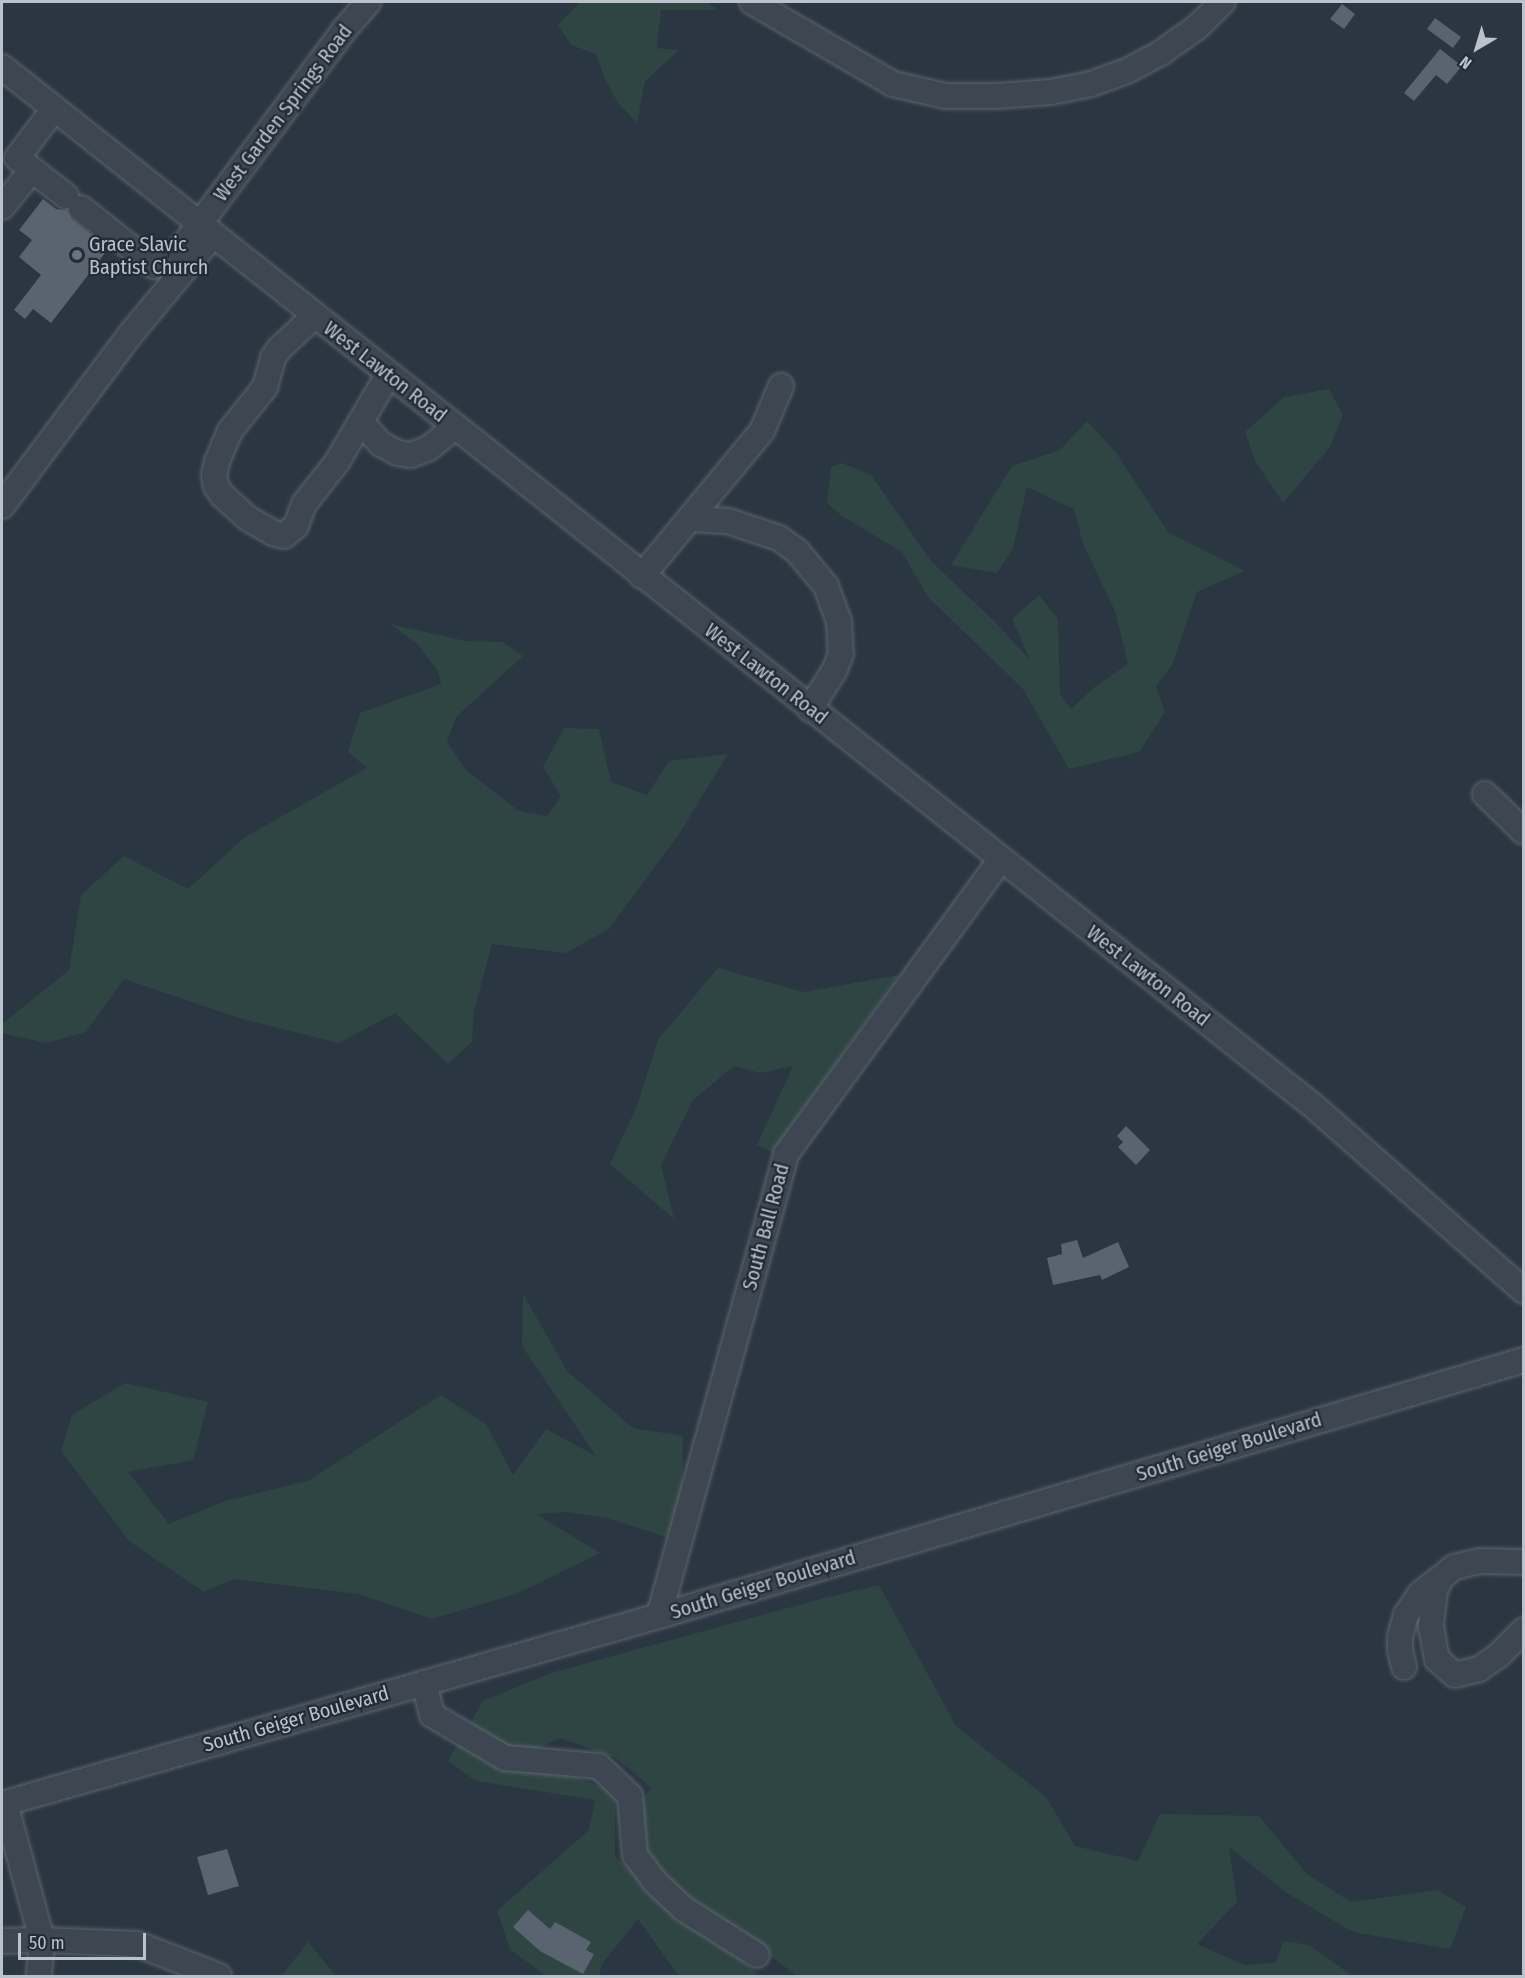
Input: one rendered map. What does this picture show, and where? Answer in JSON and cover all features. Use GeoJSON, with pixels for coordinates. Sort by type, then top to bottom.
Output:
{"type":"FeatureCollection","features":[{"type":"Feature","properties":{"kind":"street","name":"West Garden Springs Road"},"geometry":{"type":"LineString","coordinates":[[206,230],[344,30],[368,2]]}},
{"type":"Feature","properties":{"kind":"street"},"geometry":{"type":"LineString","coordinates":[[752,2],[893,84],[946,96],[1051,92],[1091,84],[1127,71],[1162,52],[1196,28],[1223,2]]}},
{"type":"Feature","properties":{"kind":"street","name":"West Lawton Road"},"geometry":{"type":"LineString","coordinates":[[2,67],[1000,860],[1311,1104],[1524,1291]]}},
{"type":"Feature","properties":{"kind":"street"},"geometry":{"type":"LineString","coordinates":[[2,207],[17,160],[54,109]]}},
{"type":"Feature","properties":{"kind":"street"},"geometry":{"type":"LineString","coordinates":[[17,160],[74,202],[154,267],[206,230]]}},
{"type":"Feature","properties":{"kind":"street"},"geometry":{"type":"LineString","coordinates":[[2,506],[129,336],[181,271],[206,230]]}},
{"type":"Feature","properties":{"kind":"street"},"geometry":{"type":"LineString","coordinates":[[314,316],[279,349],[273,358],[265,387],[230,431],[217,462],[214,475],[216,486],[222,495],[249,519],[273,533],[284,536],[296,526],[304,504],[337,462],[388,375]]}},
{"type":"Feature","properties":{"kind":"street"},"geometry":{"type":"LineString","coordinates":[[642,576],[762,430],[781,386]]}},
{"type":"Feature","properties":{"kind":"street"},"geometry":{"type":"LineString","coordinates":[[361,422],[381,444],[398,453],[411,455],[429,448],[455,428]]}},
{"type":"Feature","properties":{"kind":"street"},"geometry":{"type":"LineString","coordinates":[[690,519],[728,521],[779,538],[797,551],[826,586],[839,621],[841,654],[834,671],[810,709]]}},
{"type":"Feature","properties":{"kind":"street"},"geometry":{"type":"LineString","coordinates":[[1485,794],[1524,832]]}},
{"type":"Feature","properties":{"kind":"street","name":"South Ball Road"},"geometry":{"type":"LineString","coordinates":[[659,1616],[786,1154],[1000,860]]}},
{"type":"Feature","properties":{"kind":"street","name":"South Geiger Boulevard"},"geometry":{"type":"LineString","coordinates":[[3,1803],[659,1616],[1524,1360]]}},
{"type":"Feature","properties":{"kind":"street"},"geometry":{"type":"LineString","coordinates":[[1404,1667],[1400,1637],[1406,1615],[1420,1594],[1454,1567],[1466,1562],[1524,1562]]}},
{"type":"Feature","properties":{"kind":"street"},"geometry":{"type":"LineString","coordinates":[[1441,1578],[1432,1602],[1431,1626],[1437,1659],[1455,1675],[1479,1669],[1499,1655],[1524,1630]]}},
{"type":"Feature","properties":{"kind":"street"},"geometry":{"type":"LineString","coordinates":[[424,1683],[432,1715],[505,1758],[599,1766],[630,1796],[635,1855],[655,1882],[684,1909],[757,1955]]}},
{"type":"Feature","properties":{"kind":"street"},"geometry":{"type":"LineString","coordinates":[[3,1803],[42,1940],[39,1977]]}},
{"type":"Feature","properties":{"kind":"street"},"geometry":{"type":"LineString","coordinates":[[2,1941],[42,1940],[137,1944],[219,1977]]}},
{"type":"Feature","properties":{"kind":"green space"},"geometry":{"type":"Polygon","coordinates":[[[580,2],[708,2],[717,10],[661,10],[657,48],[679,50],[645,81],[637,123],[618,103],[605,79],[596,54],[571,45],[558,25],[580,2]]]}},
{"type":"Feature","properties":{"kind":"green space"},"geometry":{"type":"Polygon","coordinates":[[[1329,389],[1343,415],[1330,447],[1283,503],[1255,461],[1245,432],[1284,397],[1329,389]]]}},
{"type":"Feature","properties":{"kind":"green space"},"geometry":{"type":"Polygon","coordinates":[[[1087,421],[1115,451],[1168,532],[1245,571],[1197,592],[1172,665],[1156,686],[1165,712],[1139,752],[1069,769],[1023,689],[928,597],[902,552],[842,516],[827,503],[831,467],[842,463],[871,475],[931,561],[995,622],[1030,660],[1012,619],[1039,595],[1058,619],[1060,694],[1071,709],[1096,686],[1128,664],[1115,611],[1083,544],[1074,509],[1027,487],[1013,548],[997,573],[951,565],[1012,466],[1060,450],[1087,421]]]}},
{"type":"Feature","properties":{"kind":"green space"},"geometry":{"type":"Polygon","coordinates":[[[390,624],[466,641],[503,642],[523,656],[456,717],[447,742],[467,771],[519,811],[547,816],[561,796],[543,767],[564,728],[599,729],[611,782],[647,795],[669,761],[728,754],[679,834],[609,929],[566,953],[492,944],[474,1011],[472,1042],[448,1064],[395,1013],[339,1043],[239,1018],[124,979],[86,1032],[46,1043],[2,1033],[2,1024],[69,970],[81,895],[124,856],[188,889],[245,837],[367,768],[348,752],[360,713],[441,684],[438,671],[417,644],[390,624]]]}},
{"type":"Feature","properties":{"kind":"green space"},"geometry":{"type":"Polygon","coordinates":[[[718,968],[803,992],[899,975],[772,1152],[757,1145],[793,1066],[760,1073],[734,1066],[693,1100],[661,1165],[674,1219],[610,1164],[637,1106],[658,1040],[718,968]]]}},
{"type":"Feature","properties":{"kind":"green space"},"geometry":{"type":"Polygon","coordinates":[[[523,1294],[567,1371],[633,1428],[683,1436],[682,1498],[666,1537],[607,1518],[568,1512],[536,1514],[600,1553],[516,1594],[432,1619],[359,1594],[234,1579],[204,1592],[129,1541],[61,1451],[72,1415],[125,1383],[208,1402],[193,1460],[128,1472],[169,1524],[225,1501],[308,1481],[441,1395],[486,1424],[513,1475],[546,1429],[596,1456],[522,1346],[523,1294]]]}},
{"type":"Feature","properties":{"kind":"green space"},"geometry":{"type":"Polygon","coordinates":[[[879,1585],[956,1726],[1046,1797],[1075,1846],[1138,1861],[1160,1814],[1259,1816],[1307,1874],[1351,1902],[1437,1890],[1466,1907],[1450,1949],[1353,1932],[1287,1893],[1229,1847],[1237,1902],[1197,1944],[1244,1965],[1275,1963],[1284,1941],[1309,1945],[1353,1976],[797,1976],[772,1957],[696,1910],[666,1886],[641,1847],[639,1804],[651,1788],[616,1758],[560,1738],[539,1748],[566,1773],[615,1792],[615,1857],[760,1976],[679,1976],[638,1919],[602,1964],[599,1976],[546,1976],[510,1949],[497,1911],[589,1830],[595,1800],[476,1781],[448,1761],[483,1701],[551,1673],[879,1585]]]}},
{"type":"Feature","properties":{"kind":"green space"},"geometry":{"type":"Polygon","coordinates":[[[308,1942],[336,1976],[282,1975],[308,1942]]]}},
{"type":"Feature","properties":{"kind":"building"},"geometry":{"type":"Polygon","coordinates":[[[1342,4],[1355,14],[1344,29],[1330,19],[1342,4]]]}},
{"type":"Feature","properties":{"kind":"building"},"geometry":{"type":"Polygon","coordinates":[[[1435,18],[1461,37],[1453,48],[1427,29],[1435,18]]]}},
{"type":"Feature","properties":{"kind":"building"},"geometry":{"type":"Polygon","coordinates":[[[1440,49],[1462,66],[1447,84],[1436,75],[1414,101],[1404,93],[1440,49]]]}},
{"type":"Feature","properties":{"kind":"building","name":"Grace Slavic Baptist Church"},"geometry":{"type":"Polygon","coordinates":[[[43,199],[56,209],[67,210],[72,219],[109,248],[51,323],[33,309],[25,319],[14,310],[41,275],[19,257],[32,240],[19,230],[43,199]]]}},
{"type":"Feature","properties":{"kind":"building"},"geometry":{"type":"Polygon","coordinates":[[[1126,1126],[1150,1150],[1136,1165],[1118,1147],[1123,1142],[1117,1136],[1126,1126]]]}},
{"type":"Feature","properties":{"kind":"building"},"geometry":{"type":"Polygon","coordinates":[[[1077,1240],[1083,1258],[1118,1242],[1129,1267],[1102,1280],[1100,1275],[1053,1285],[1047,1258],[1062,1254],[1061,1244],[1077,1240]]]}},
{"type":"Feature","properties":{"kind":"building"},"geometry":{"type":"Polygon","coordinates":[[[227,1849],[239,1886],[208,1895],[197,1857],[227,1849]]]}},
{"type":"Feature","properties":{"kind":"building"},"geometry":{"type":"Polygon","coordinates":[[[528,1910],[550,1929],[555,1922],[591,1942],[586,1950],[594,1954],[583,1974],[540,1951],[513,1927],[528,1910]]]}},
{"type":"Feature","properties":{"kind":"place","name":"Grace Slavic Baptist Church"},"geometry":{"type":"Point","coordinates":[77,255]}}]}
